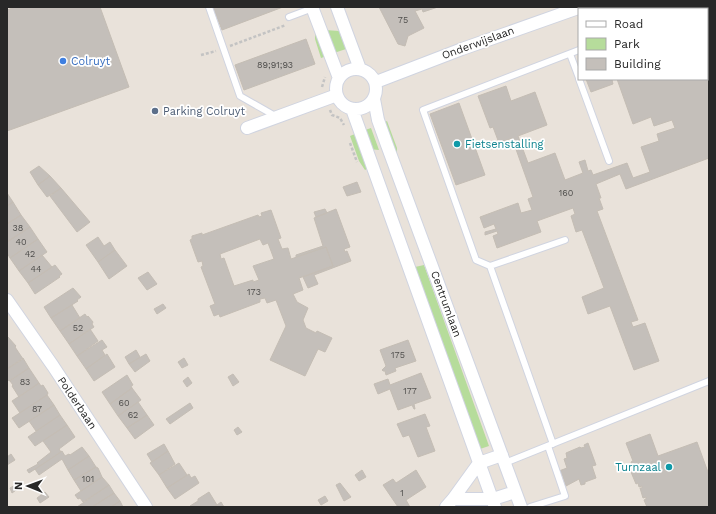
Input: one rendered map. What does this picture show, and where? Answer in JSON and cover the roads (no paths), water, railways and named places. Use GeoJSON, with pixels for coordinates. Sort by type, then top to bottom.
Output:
{"type":"FeatureCollection","features":[{"type":"Feature","properties":{"kind":"street"},"geometry":{"type":"LineString","coordinates":[[313,7],[339,78]]}},
{"type":"Feature","properties":{"kind":"street"},"geometry":{"type":"LineString","coordinates":[[337,7],[360,68]]}},
{"type":"Feature","properties":{"kind":"street","name":"Onderwijslaan"},"geometry":{"type":"LineString","coordinates":[[376,82],[462,49],[578,8]]}},
{"type":"Feature","properties":{"kind":"street"},"geometry":{"type":"LineString","coordinates":[[247,128],[337,95],[336,88],[339,78],[348,70],[360,68],[368,72],[376,82]]}},
{"type":"Feature","properties":{"kind":"street","name":"Centrumlaan"},"geometry":{"type":"LineString","coordinates":[[376,82],[377,90],[374,99],[378,120],[521,507]]}},
{"type":"Feature","properties":{"kind":"street","name":"Centrumlaan"},"geometry":{"type":"LineString","coordinates":[[337,95],[340,102],[352,109],[494,503]]}},
{"type":"Feature","properties":{"kind":"street"},"geometry":{"type":"LineString","coordinates":[[352,109],[366,107],[374,99]]}},
{"type":"Feature","properties":{"kind":"street"},"geometry":{"type":"LineString","coordinates":[[403,251],[423,242]]}},
{"type":"Feature","properties":{"kind":"street","name":"Polderbaan"},"geometry":{"type":"LineString","coordinates":[[7,300],[53,366],[146,507]]}},
{"type":"Feature","properties":{"kind":"street"},"geometry":{"type":"LineString","coordinates":[[449,503],[479,463],[504,459]]}},
{"type":"Feature","properties":{"kind":"street"},"geometry":{"type":"LineString","coordinates":[[449,503],[494,503],[515,492]]}},
{"type":"Feature","properties":{"kind":"lane"},"geometry":{"type":"LineString","coordinates":[[208,7],[240,96],[277,117]]}},
{"type":"Feature","properties":{"kind":"lane"},"geometry":{"type":"LineString","coordinates":[[289,17],[313,7]]}},
{"type":"Feature","properties":{"kind":"lane"},"geometry":{"type":"LineString","coordinates":[[565,240],[490,266],[476,260],[423,110],[578,50]]}},
{"type":"Feature","properties":{"kind":"lane"},"geometry":{"type":"LineString","coordinates":[[570,54],[578,75]]}},
{"type":"Feature","properties":{"kind":"lane"},"geometry":{"type":"LineString","coordinates":[[580,80],[609,161]]}},
{"type":"Feature","properties":{"kind":"lane"},"geometry":{"type":"LineString","coordinates":[[490,266],[550,445],[565,496],[530,507]]}},
{"type":"Feature","properties":{"kind":"lane"},"geometry":{"type":"LineString","coordinates":[[504,459],[550,445],[709,381]]}},
{"type":"Feature","properties":{"kind":"place","name":"Colruyt"},"geometry":{"type":"Point","coordinates":[63,61]}},
{"type":"Feature","properties":{"kind":"place","name":"Parking Colruyt"},"geometry":{"type":"Point","coordinates":[155,111]}},
{"type":"Feature","properties":{"kind":"place","name":"Fietsenstalling"},"geometry":{"type":"Point","coordinates":[457,144]}},
{"type":"Feature","properties":{"kind":"place","name":"Turnzaal"},"geometry":{"type":"Point","coordinates":[669,467]}}]}
